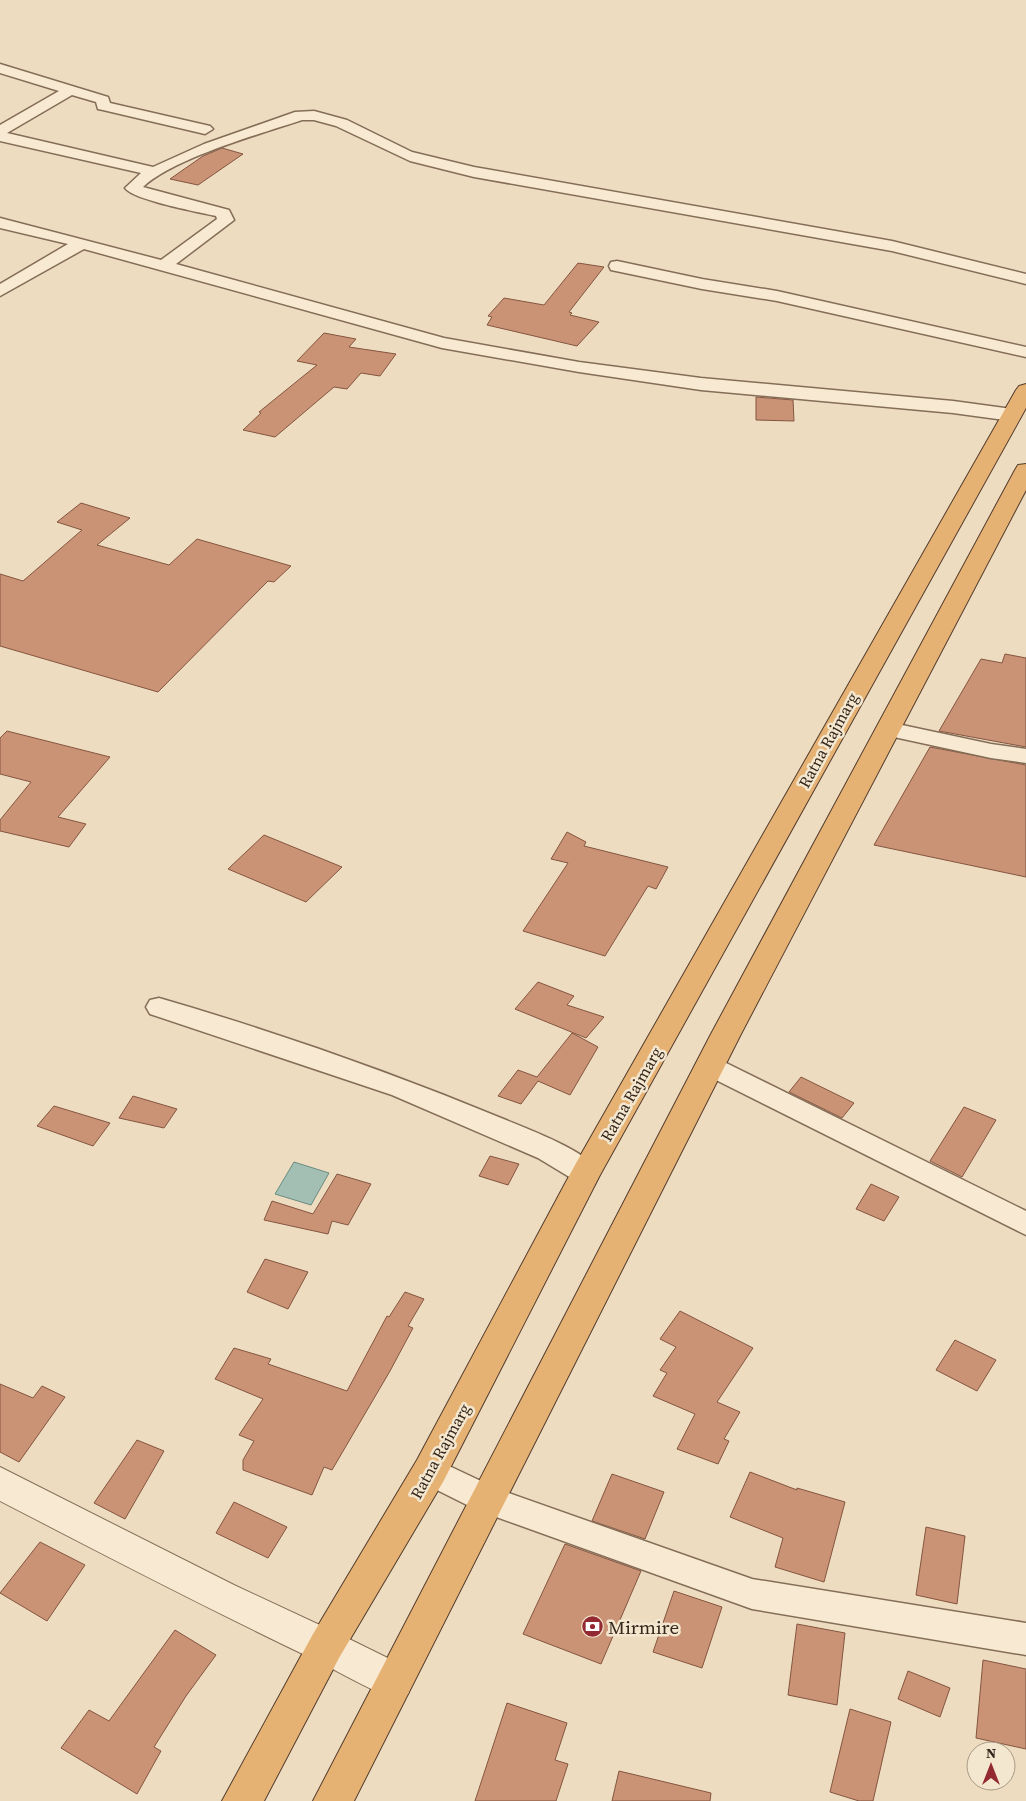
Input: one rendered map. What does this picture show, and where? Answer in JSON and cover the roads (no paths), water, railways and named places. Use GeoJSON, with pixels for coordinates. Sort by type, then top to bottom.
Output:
{"type":"FeatureCollection","features":[{"type":"Feature","properties":{"kind":"highway","name":"Ratna Rajmarg"},"geometry":{"type":"LineString","coordinates":[[242,1801],[326,1646],[430,1471],[586,1173],[869,666],[1019,402]]}},
{"type":"Feature","properties":{"kind":"highway"},"geometry":{"type":"LineString","coordinates":[[333,1801],[489,1500],[710,1065],[1026,470]]}},
{"type":"Feature","properties":{"kind":"street"},"geometry":{"type":"LineString","coordinates":[[0,68],[103,100],[103,106],[205,129]]}},
{"type":"Feature","properties":{"kind":"street"},"geometry":{"type":"LineString","coordinates":[[0,131],[71,90]]}},
{"type":"Feature","properties":{"kind":"street"},"geometry":{"type":"LineString","coordinates":[[164,266],[226,220],[223,213],[146,194],[132,188],[137,181],[195,153],[300,115],[313,114],[329,118],[407,155],[474,172],[892,246],[1026,279]]}},
{"type":"Feature","properties":{"kind":"street"},"geometry":{"type":"LineString","coordinates":[[0,136],[156,172]]}},
{"type":"Feature","properties":{"kind":"street"},"geometry":{"type":"LineString","coordinates":[[0,223],[82,243],[442,343],[579,367],[701,384],[953,407],[1019,402]]}},
{"type":"Feature","properties":{"kind":"street"},"geometry":{"type":"LineString","coordinates":[[0,292],[82,243]]}},
{"type":"Feature","properties":{"kind":"street"},"geometry":{"type":"LineString","coordinates":[[616,266],[702,284],[777,296],[1026,352]]}},
{"type":"Feature","properties":{"kind":"street"},"geometry":{"type":"LineString","coordinates":[[888,729],[991,751],[1026,756]]}},
{"type":"Feature","properties":{"kind":"street"},"geometry":{"type":"LineString","coordinates":[[159,1007],[402,1088],[548,1150],[586,1173]]}},
{"type":"Feature","properties":{"kind":"street"},"geometry":{"type":"LineString","coordinates":[[710,1065],[1026,1224]]}},
{"type":"Feature","properties":{"kind":"street"},"geometry":{"type":"LineString","coordinates":[[430,1471],[489,1500],[752,1594],[1026,1639]]}},
{"type":"Feature","properties":{"kind":"street"},"geometry":{"type":"LineString","coordinates":[[0,1483],[221,1597],[326,1646],[394,1681]]}},
{"type":"Feature","properties":{"kind":"place","name":"Mirmire"},"geometry":{"type":"Point","coordinates":[592,1627]}}]}
